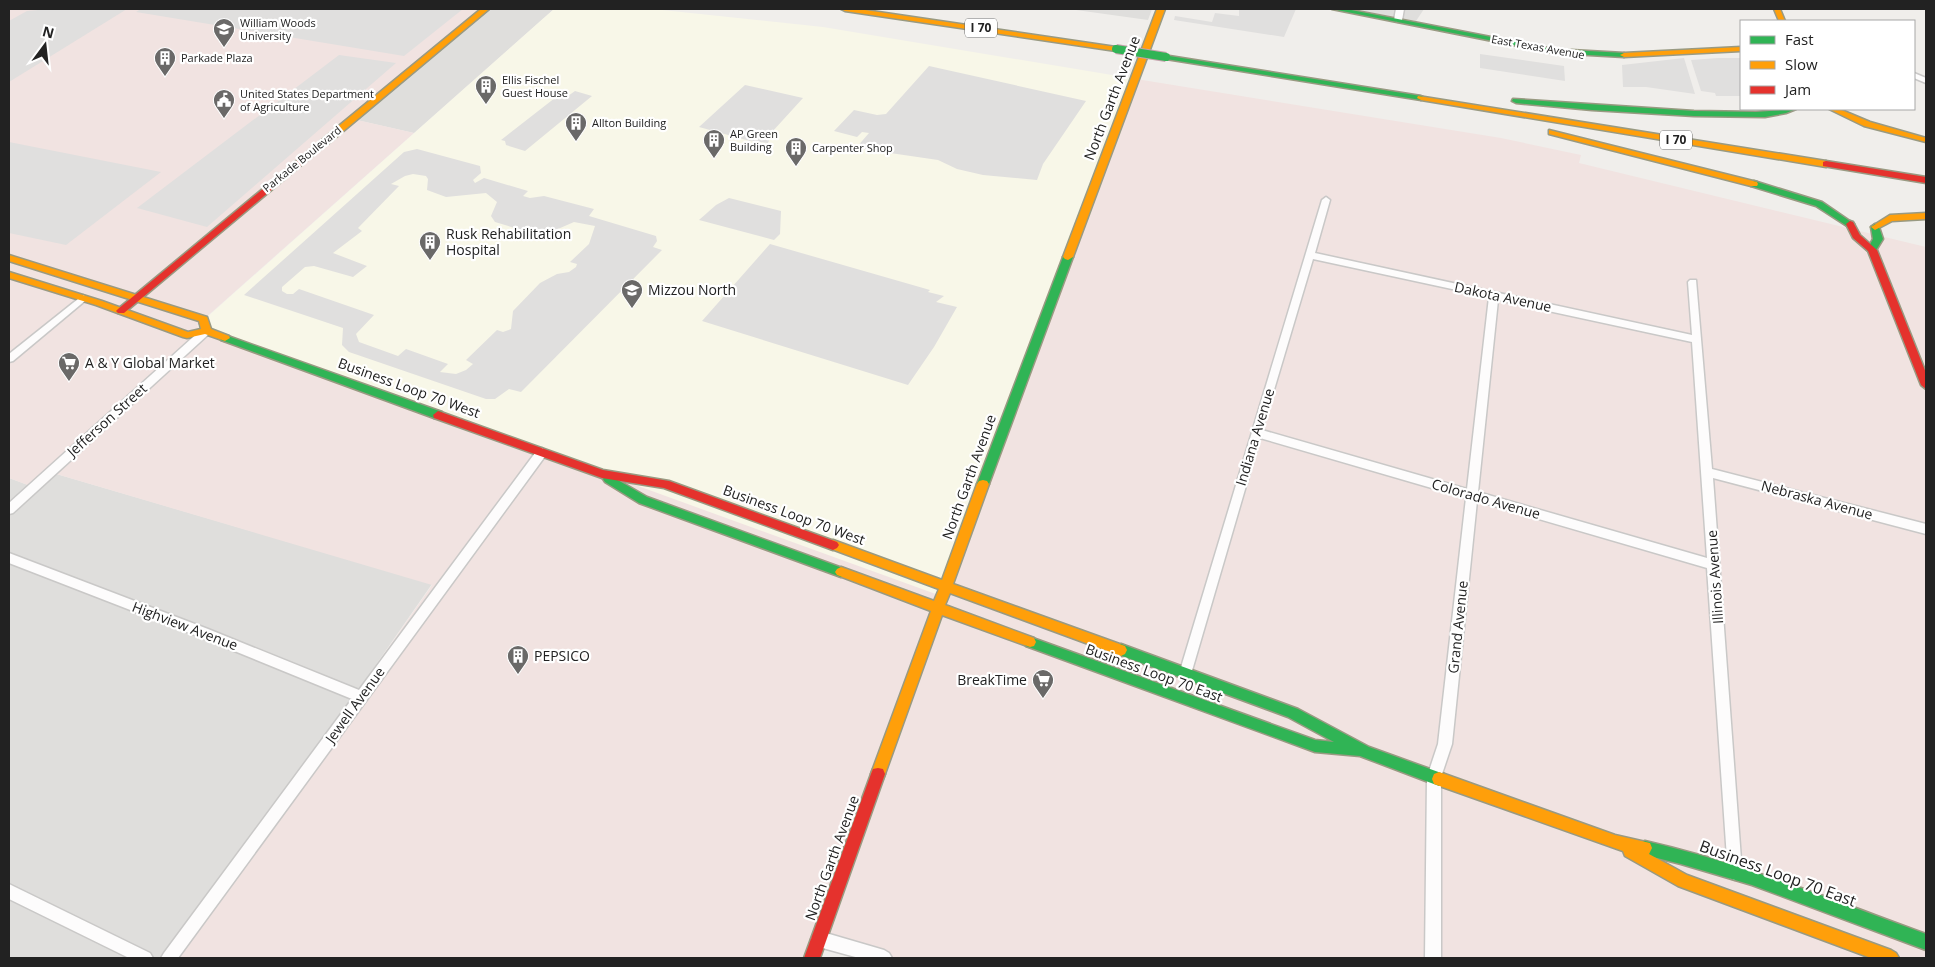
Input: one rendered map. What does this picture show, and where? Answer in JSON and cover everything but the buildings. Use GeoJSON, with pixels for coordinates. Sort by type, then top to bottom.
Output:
{"type":"FeatureCollection","features":[{"type":"Feature","properties":{"kind":"main road","name":"Parkade Boulevard"},"geometry":{"type":"LineString","coordinates":[[121,311],[484,9]]}},
{"type":"Feature","properties":{"kind":"main road","name":"I 70"},"geometry":{"type":"LineString","coordinates":[[845,9],[1118,45]]}},
{"type":"Feature","properties":{"kind":"main road","name":"I 70"},"geometry":{"type":"LineString","coordinates":[[910,9],[1168,53],[1466,95],[1819,151]]}},
{"type":"Feature","properties":{"kind":"main road","name":"North Garth Avenue"},"geometry":{"type":"LineString","coordinates":[[812,958],[945,585],[1161,9]]}},
{"type":"Feature","properties":{"kind":"main road","name":"East Texas Avenue"},"geometry":{"type":"LineString","coordinates":[[1336,9],[1399,14],[1553,51],[1587,56],[1624,57],[1740,49]]}},
{"type":"Feature","properties":{"kind":"main road","name":"I 70"},"geometry":{"type":"LineString","coordinates":[[1168,53],[1426,100],[1926,180]]}},
{"type":"Feature","properties":{"kind":"main road"},"geometry":{"type":"LineString","coordinates":[[1466,95],[1612,110],[1681,114],[1765,114],[1787,110]]}},
{"type":"Feature","properties":{"kind":"main road"},"geometry":{"type":"LineString","coordinates":[[1426,100],[1792,194],[1818,204],[1850,224],[1856,236],[1872,250],[1926,385]]}},
{"type":"Feature","properties":{"kind":"main road"},"geometry":{"type":"LineString","coordinates":[[1835,110],[1867,124],[1926,140]]}},
{"type":"Feature","properties":{"kind":"main road"},"geometry":{"type":"LineString","coordinates":[[1872,250],[1878,239],[1875,227],[1881,221],[1890,218],[1926,216]]}},
{"type":"Feature","properties":{"kind":"main road","name":"Business Loop 70 West"},"geometry":{"type":"LineString","coordinates":[[9,258],[204,319],[206,331]]}},
{"type":"Feature","properties":{"kind":"main road","name":"Business Loop 70 West"},"geometry":{"type":"LineString","coordinates":[[9,275],[187,334],[206,331],[602,474],[665,484],[945,585]]}},
{"type":"Feature","properties":{"kind":"main road","name":"Business Loop 70 West"},"geometry":{"type":"LineString","coordinates":[[602,474],[643,500],[937,609]]}},
{"type":"Feature","properties":{"kind":"main road","name":"Business Loop 70 East"},"geometry":{"type":"LineString","coordinates":[[945,585],[1315,723],[1365,752],[1616,842],[1683,856],[1926,942]]}},
{"type":"Feature","properties":{"kind":"main road","name":"Business Loop 70 East"},"geometry":{"type":"LineString","coordinates":[[937,609],[1314,746],[1365,752]]}},
{"type":"Feature","properties":{"kind":"main road","name":"Business Loop 70 East"},"geometry":{"type":"LineString","coordinates":[[1616,842],[1683,881],[1890,958]]}},
{"type":"Feature","properties":{"kind":"street","name":"Indiana Avenue"},"geometry":{"type":"LineString","coordinates":[[1186,674],[1219,555],[1326,200]]}},
{"type":"Feature","properties":{"kind":"street","name":"Dakota Avenue"},"geometry":{"type":"LineString","coordinates":[[1310,255],[1697,340]]}},
{"type":"Feature","properties":{"kind":"street","name":"Illinois Avenue"},"geometry":{"type":"LineString","coordinates":[[1694,282],[1735,873]]}},
{"type":"Feature","properties":{"kind":"street","name":"Grand Avenue"},"geometry":{"type":"LineString","coordinates":[[1434,958],[1434,777],[1445,744],[1494,295]]}},
{"type":"Feature","properties":{"kind":"street"},"geometry":{"type":"LineString","coordinates":[[9,359],[83,298]]}},
{"type":"Feature","properties":{"kind":"street","name":"Jefferson Street"},"geometry":{"type":"LineString","coordinates":[[9,510],[206,331]]}},
{"type":"Feature","properties":{"kind":"street","name":"Colorado Avenue"},"geometry":{"type":"LineString","coordinates":[[1257,433],[1714,565]]}},
{"type":"Feature","properties":{"kind":"street","name":"Jewell Avenue"},"geometry":{"type":"LineString","coordinates":[[169,958],[542,452]]}},
{"type":"Feature","properties":{"kind":"street","name":"Nebraska Avenue"},"geometry":{"type":"LineString","coordinates":[[1707,472],[1926,529]]}},
{"type":"Feature","properties":{"kind":"street","name":"Highview Avenue"},"geometry":{"type":"LineString","coordinates":[[9,558],[204,633],[360,697]]}},
{"type":"Feature","properties":{"kind":"street"},"geometry":{"type":"LineString","coordinates":[[9,891],[145,958]]}},
{"type":"Feature","properties":{"kind":"street"},"geometry":{"type":"LineString","coordinates":[[819,939],[884,958]]}},
{"type":"Feature","properties":{"kind":"shaded area"},"geometry":{"type":"Polygon","coordinates":[[[9,9],[486,9],[353,119],[414,133],[204,319],[1136,79],[1501,138],[1581,155],[1579,163],[1926,247],[1926,958],[878,958],[820,940],[813,958],[172,958],[432,585],[53,473],[36,488],[9,478],[9,9]]]}},
{"type":"Feature","properties":{"kind":"shaded area"},"geometry":{"type":"Polygon","coordinates":[[[48,9],[127,9],[9,82],[9,21],[27,11],[48,9]]]}},
{"type":"Feature","properties":{"kind":"shaded area"},"geometry":{"type":"Polygon","coordinates":[[[141,9],[463,9],[404,56],[136,12],[141,9]]]}},
{"type":"Feature","properties":{"kind":"shaded area"},"geometry":{"type":"Polygon","coordinates":[[[486,9],[554,9],[414,133],[352,119],[486,9]]]}},
{"type":"Feature","properties":{"kind":"shaded area","name":"Mizzou North"},"geometry":{"type":"Polygon","coordinates":[[[554,9],[653,9],[823,27],[1136,79],[944,597],[197,326],[554,9]]]}},
{"type":"Feature","properties":{"kind":"shaded area"},"geometry":{"type":"Polygon","coordinates":[[[1069,9],[1152,9],[1148,20],[1069,9]]]}},
{"type":"Feature","properties":{"kind":"shaded area"},"geometry":{"type":"Polygon","coordinates":[[[1239,9],[1296,9],[1284,37],[1174,20],[1175,16],[1212,22],[1215,13],[1239,16],[1239,9]]]}},
{"type":"Feature","properties":{"kind":"shaded area"},"geometry":{"type":"Polygon","coordinates":[[[1353,9],[1424,9],[1416,21],[1353,9]]]}},
{"type":"Feature","properties":{"kind":"shaded area"},"geometry":{"type":"Polygon","coordinates":[[[1480,54],[1564,66],[1565,81],[1480,68],[1480,54]]]}},
{"type":"Feature","properties":{"kind":"shaded area"},"geometry":{"type":"Polygon","coordinates":[[[339,55],[396,63],[207,227],[137,208],[339,55]]]}},
{"type":"Feature","properties":{"kind":"shaded area"},"geometry":{"type":"Polygon","coordinates":[[[1684,58],[1695,94],[1646,87],[1623,87],[1622,65],[1684,58]]]}},
{"type":"Feature","properties":{"kind":"shaded area"},"geometry":{"type":"Polygon","coordinates":[[[1740,58],[1740,96],[1716,96],[1715,93],[1701,91],[1691,60],[1740,58]]]}},
{"type":"Feature","properties":{"kind":"shaded area"},"geometry":{"type":"Polygon","coordinates":[[[929,66],[1086,101],[1043,164],[1037,180],[983,175],[957,169],[938,160],[856,148],[869,133],[862,132],[857,137],[834,131],[854,110],[877,115],[886,114],[929,66]]]}},
{"type":"Feature","properties":{"kind":"shaded area"},"geometry":{"type":"Polygon","coordinates":[[[745,85],[803,98],[772,132],[768,143],[750,141],[699,127],[745,85]]]}},
{"type":"Feature","properties":{"kind":"shaded area"},"geometry":{"type":"Polygon","coordinates":[[[575,91],[592,96],[525,151],[506,145],[505,141],[501,140],[560,94],[568,96],[575,91]]]}},
{"type":"Feature","properties":{"kind":"shaded area"},"geometry":{"type":"Polygon","coordinates":[[[9,142],[161,172],[66,245],[9,233],[9,142]]]}},
{"type":"Feature","properties":{"kind":"shaded area"},"geometry":{"type":"Polygon","coordinates":[[[417,149],[480,166],[481,173],[473,180],[475,183],[484,178],[528,191],[523,196],[530,198],[544,196],[594,209],[589,216],[656,236],[657,241],[653,247],[662,250],[521,392],[509,389],[495,399],[486,399],[349,352],[342,345],[343,328],[244,295],[404,152],[417,149]],[[413,174],[391,184],[399,186],[358,228],[362,231],[333,253],[367,266],[353,277],[314,266],[305,267],[282,287],[282,291],[287,294],[293,294],[299,289],[374,315],[356,334],[359,342],[398,356],[406,349],[448,364],[440,372],[456,374],[466,370],[473,364],[466,360],[497,330],[503,332],[511,329],[513,311],[540,283],[557,274],[569,272],[576,267],[577,264],[570,262],[589,244],[595,226],[574,222],[551,232],[534,234],[495,222],[491,216],[497,202],[486,193],[446,197],[427,190],[428,179],[426,176],[413,174]]]}},
{"type":"Feature","properties":{"kind":"shaded area"},"geometry":{"type":"Polygon","coordinates":[[[729,198],[781,211],[780,234],[774,240],[699,220],[716,205],[729,198]]]}},
{"type":"Feature","properties":{"kind":"shaded area"},"geometry":{"type":"Polygon","coordinates":[[[770,244],[930,290],[928,292],[944,296],[936,302],[957,307],[934,347],[908,385],[702,321],[770,244]]]}},
{"type":"Feature","properties":{"kind":"shaded area"},"geometry":{"type":"Polygon","coordinates":[[[53,473],[432,584],[172,958],[9,958],[9,478],[36,488],[53,473]]]}},
{"type":"Feature","properties":{"kind":"traffic: fast"},"geometry":{"type":"LineString","coordinates":[[1336,9],[1553,51],[1624,55]]}},
{"type":"Feature","properties":{"kind":"traffic: fast"},"geometry":{"type":"LineString","coordinates":[[1116,49],[1166,57]]}},
{"type":"Feature","properties":{"kind":"traffic: fast"},"geometry":{"type":"LineString","coordinates":[[1166,57],[1421,98]]}},
{"type":"Feature","properties":{"kind":"traffic: fast"},"geometry":{"type":"LineString","coordinates":[[1516,101],[1618,110],[1747,115],[1774,114],[1789,110]]}},
{"type":"Feature","properties":{"kind":"traffic: fast"},"geometry":{"type":"LineString","coordinates":[[1754,184],[1819,204],[1850,224]]}},
{"type":"Feature","properties":{"kind":"traffic: fast"},"geometry":{"type":"LineString","coordinates":[[1872,250],[1878,239],[1875,227]]}},
{"type":"Feature","properties":{"kind":"traffic: fast"},"geometry":{"type":"LineString","coordinates":[[983,484],[1068,257]]}},
{"type":"Feature","properties":{"kind":"traffic: fast"},"geometry":{"type":"LineString","coordinates":[[225,338],[438,415]]}},
{"type":"Feature","properties":{"kind":"traffic: fast"},"geometry":{"type":"LineString","coordinates":[[609,479],[643,500],[841,572]]}},
{"type":"Feature","properties":{"kind":"traffic: fast"},"geometry":{"type":"LineString","coordinates":[[1030,642],[1315,746],[1357,751]]}},
{"type":"Feature","properties":{"kind":"traffic: fast"},"geometry":{"type":"LineString","coordinates":[[1121,650],[1293,713],[1365,752],[1439,779]]}},
{"type":"Feature","properties":{"kind":"traffic: fast"},"geometry":{"type":"LineString","coordinates":[[1645,848],[1681,856],[1752,878],[1926,942]]}},
{"type":"Feature","properties":{"kind":"traffic: slow"},"geometry":{"type":"LineString","coordinates":[[326,141],[485,9]]}},
{"type":"Feature","properties":{"kind":"traffic: slow"},"geometry":{"type":"LineString","coordinates":[[845,9],[1116,49]]}},
{"type":"Feature","properties":{"kind":"traffic: slow"},"geometry":{"type":"LineString","coordinates":[[1068,257],[1161,9]]}},
{"type":"Feature","properties":{"kind":"traffic: slow"},"geometry":{"type":"LineString","coordinates":[[1777,9],[1782,20]]}},
{"type":"Feature","properties":{"kind":"traffic: slow"},"geometry":{"type":"LineString","coordinates":[[1624,55],[1740,49]]}},
{"type":"Feature","properties":{"kind":"traffic: slow"},"geometry":{"type":"LineString","coordinates":[[1421,98],[1826,164]]}},
{"type":"Feature","properties":{"kind":"traffic: slow"},"geometry":{"type":"LineString","coordinates":[[1835,110],[1867,124],[1926,140]]}},
{"type":"Feature","properties":{"kind":"traffic: slow"},"geometry":{"type":"LineString","coordinates":[[1552,132],[1754,184]]}},
{"type":"Feature","properties":{"kind":"traffic: slow"},"geometry":{"type":"LineString","coordinates":[[1875,227],[1890,218],[1926,216]]}},
{"type":"Feature","properties":{"kind":"traffic: slow"},"geometry":{"type":"LineString","coordinates":[[9,258],[204,319],[206,331]]}},
{"type":"Feature","properties":{"kind":"traffic: slow"},"geometry":{"type":"LineString","coordinates":[[9,275],[99,303],[187,335],[206,331],[225,338]]}},
{"type":"Feature","properties":{"kind":"traffic: slow"},"geometry":{"type":"LineString","coordinates":[[878,774],[983,484]]}},
{"type":"Feature","properties":{"kind":"traffic: slow"},"geometry":{"type":"LineString","coordinates":[[833,545],[1121,650]]}},
{"type":"Feature","properties":{"kind":"traffic: slow"},"geometry":{"type":"LineString","coordinates":[[841,572],[1030,642]]}},
{"type":"Feature","properties":{"kind":"traffic: slow"},"geometry":{"type":"LineString","coordinates":[[1439,779],[1615,842],[1645,848]]}},
{"type":"Feature","properties":{"kind":"traffic: slow"},"geometry":{"type":"LineString","coordinates":[[1630,851],[1683,881],[1891,958]]}},
{"type":"Feature","properties":{"kind":"traffic: jam"},"geometry":{"type":"LineString","coordinates":[[121,311],[326,141]]}},
{"type":"Feature","properties":{"kind":"traffic: jam"},"geometry":{"type":"LineString","coordinates":[[1826,164],[1926,180]]}},
{"type":"Feature","properties":{"kind":"traffic: jam"},"geometry":{"type":"LineString","coordinates":[[1850,224],[1856,236],[1872,250],[1926,385]]}},
{"type":"Feature","properties":{"kind":"traffic: jam"},"geometry":{"type":"LineString","coordinates":[[438,415],[602,474],[665,484],[833,545]]}},
{"type":"Feature","properties":{"kind":"traffic: jam"},"geometry":{"type":"LineString","coordinates":[[812,958],[878,774]]}},
{"type":"Feature","properties":{"kind":"place","name":"William Woods University"},"geometry":{"type":"Point","coordinates":[224,48]}},
{"type":"Feature","properties":{"kind":"place","name":"Parkade Plaza"},"geometry":{"type":"Point","coordinates":[165,77]}},
{"type":"Feature","properties":{"kind":"place","name":"Ellis Fischel Guest House"},"geometry":{"type":"Point","coordinates":[486,105]}},
{"type":"Feature","properties":{"kind":"place","name":"United States Department of Agriculture"},"geometry":{"type":"Point","coordinates":[224,119]}},
{"type":"Feature","properties":{"kind":"place","name":"Allton Building"},"geometry":{"type":"Point","coordinates":[576,142]}},
{"type":"Feature","properties":{"kind":"place","name":"AP Green Building"},"geometry":{"type":"Point","coordinates":[714,159]}},
{"type":"Feature","properties":{"kind":"place","name":"Carpenter Shop"},"geometry":{"type":"Point","coordinates":[796,167]}},
{"type":"Feature","properties":{"kind":"place","name":"Rusk Rehabilitation Hospital"},"geometry":{"type":"Point","coordinates":[430,261]}},
{"type":"Feature","properties":{"kind":"place","name":"Mizzou North"},"geometry":{"type":"Point","coordinates":[632,309]}},
{"type":"Feature","properties":{"kind":"place","name":"A & Y Global Market"},"geometry":{"type":"Point","coordinates":[69,382]}},
{"type":"Feature","properties":{"kind":"place","name":"PEPSICO"},"geometry":{"type":"Point","coordinates":[518,675]}},
{"type":"Feature","properties":{"kind":"place","name":"BreakTime"},"geometry":{"type":"Point","coordinates":[1043,699]}}]}
